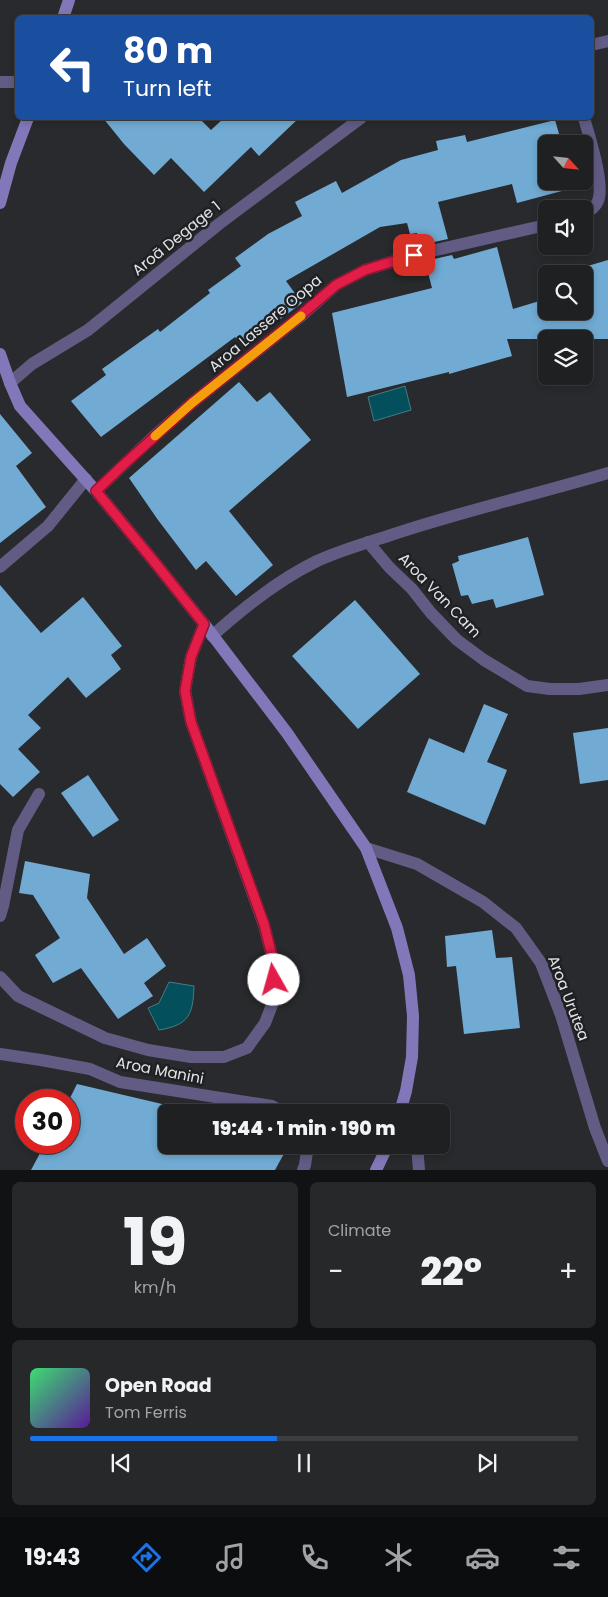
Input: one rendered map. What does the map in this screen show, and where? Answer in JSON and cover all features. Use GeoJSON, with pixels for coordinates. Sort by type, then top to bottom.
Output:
{"type":"FeatureCollection","features":[{"type":"Feature","properties":{"kind":"street"},"geometry":{"type":"LineString","coordinates":[[64,15],[69,0]]}},
{"type":"Feature","properties":{"kind":"street"},"geometry":{"type":"LineString","coordinates":[[594,44],[608,41]]}},
{"type":"Feature","properties":{"kind":"street"},"geometry":{"type":"LineString","coordinates":[[0,82],[15,82]]}},
{"type":"Feature","properties":{"kind":"street"},"geometry":{"type":"LineString","coordinates":[[0,203],[27,120]]}},
{"type":"Feature","properties":{"kind":"street","name":"Aroā Degage 1"},"geometry":{"type":"LineString","coordinates":[[5,386],[32,364],[88,330],[219,224],[359,120]]}},
{"type":"Feature","properties":{"kind":"street"},"geometry":{"type":"LineString","coordinates":[[585,120],[596,162],[600,192],[598,201],[593,209]]}},
{"type":"Feature","properties":{"kind":"street","name":"Aroa Lassere Oopa"},"geometry":{"type":"LineString","coordinates":[[96,491],[192,403],[336,285],[365,270],[414,255],[538,227]]}},
{"type":"Feature","properties":{"kind":"street"},"geometry":{"type":"LineString","coordinates":[[0,354],[5,386],[20,406],[86,479],[204,624],[287,733],[366,848],[397,928],[408,975],[413,1016],[412,1057],[404,1104]]}},
{"type":"Feature","properties":{"kind":"street","name":"Aroa Van Cam"},"geometry":{"type":"LineString","coordinates":[[212,636],[237,613],[302,570],[334,554],[422,524],[608,473]]}},
{"type":"Feature","properties":{"kind":"street"},"geometry":{"type":"LineString","coordinates":[[0,567],[48,526],[86,479]]}},
{"type":"Feature","properties":{"kind":"street","name":"Aroa Van Cam"},"geometry":{"type":"LineString","coordinates":[[368,542],[389,567],[412,589],[431,614],[457,640],[484,660],[526,686],[550,689],[579,689],[608,685]]}},
{"type":"Feature","properties":{"kind":"street"},"geometry":{"type":"LineString","coordinates":[[0,977],[18,996],[105,1038],[148,1050],[191,1057],[224,1057],[247,1048],[265,1023],[275,997],[274,964],[264,924],[191,722],[185,691],[191,657],[204,624]]}},
{"type":"Feature","properties":{"kind":"street"},"geometry":{"type":"LineString","coordinates":[[0,916],[18,830],[39,794]]}},
{"type":"Feature","properties":{"kind":"street","name":"Aroa Urutea"},"geometry":{"type":"LineString","coordinates":[[366,848],[417,864],[484,902],[516,928],[541,963],[561,1015],[595,1128],[608,1161]]}},
{"type":"Feature","properties":{"kind":"street","name":"Aroa Manini"},"geometry":{"type":"LineString","coordinates":[[0,1054],[90,1069],[120,1082],[259,1104]]}},
{"type":"Feature","properties":{"kind":"street"},"geometry":{"type":"LineString","coordinates":[[303,1170],[307,1154]]}},
{"type":"Feature","properties":{"kind":"street"},"geometry":{"type":"LineString","coordinates":[[376,1170],[384,1154]]}},
{"type":"Feature","properties":{"kind":"street"},"geometry":{"type":"LineString","coordinates":[[418,1154],[419,1170]]}},
{"type":"Feature","properties":{"kind":"water"},"geometry":{"type":"Polygon","coordinates":[[[405,386],[411,410],[374,421],[368,397],[405,386]]]}},
{"type":"Feature","properties":{"kind":"water"},"geometry":{"type":"Polygon","coordinates":[[[169,982],[194,986],[192,1004],[183,1022],[159,1030],[148,1008],[159,1003],[169,982]]]}},
{"type":"Feature","properties":{"kind":"building"},"geometry":{"type":"Polygon","coordinates":[[[105,120],[201,120],[211,130],[222,120],[297,120],[259,156],[251,147],[204,192],[171,158],[154,175],[124,144],[105,120]]]}},
{"type":"Feature","properties":{"kind":"building"},"geometry":{"type":"Polygon","coordinates":[[[555,120],[559,135],[538,135],[538,190],[566,190],[517,203],[512,184],[438,202],[448,239],[420,245],[417,233],[410,234],[407,223],[380,227],[286,281],[302,303],[243,347],[235,337],[101,437],[71,401],[106,375],[102,369],[158,329],[160,332],[210,293],[208,290],[241,266],[235,258],[268,234],[302,216],[295,202],[336,181],[342,193],[401,160],[438,150],[436,141],[465,135],[467,142],[555,120]]]}},
{"type":"Feature","properties":{"kind":"building"},"geometry":{"type":"Polygon","coordinates":[[[497,247],[513,309],[538,301],[538,320],[593,320],[593,265],[591,265],[608,260],[608,339],[593,339],[593,330],[538,330],[538,339],[507,339],[512,356],[449,374],[449,372],[347,397],[332,313],[432,288],[425,261],[452,255],[454,259],[497,247]]]}},
{"type":"Feature","properties":{"kind":"building"},"geometry":{"type":"Polygon","coordinates":[[[239,382],[257,402],[270,392],[311,440],[229,511],[273,565],[236,596],[206,561],[196,570],[129,478],[239,382]]]}},
{"type":"Feature","properties":{"kind":"building"},"geometry":{"type":"Polygon","coordinates":[[[0,414],[32,453],[16,466],[46,507],[0,543],[0,414]]]}},
{"type":"Feature","properties":{"kind":"building"},"geometry":{"type":"Polygon","coordinates":[[[528,537],[544,595],[496,608],[493,599],[472,604],[468,595],[461,596],[452,564],[459,561],[458,556],[528,537]]]}},
{"type":"Feature","properties":{"kind":"building"},"geometry":{"type":"Polygon","coordinates":[[[0,585],[41,633],[83,597],[122,646],[111,655],[121,669],[86,698],[68,677],[28,715],[41,728],[18,749],[40,772],[13,797],[0,784],[0,585]]]}},
{"type":"Feature","properties":{"kind":"building"},"geometry":{"type":"Polygon","coordinates":[[[355,600],[420,674],[358,729],[292,656],[355,600]]]}},
{"type":"Feature","properties":{"kind":"building"},"geometry":{"type":"Polygon","coordinates":[[[484,704],[508,714],[487,762],[507,770],[485,825],[407,792],[429,738],[464,753],[484,704]]]}},
{"type":"Feature","properties":{"kind":"building"},"geometry":{"type":"Polygon","coordinates":[[[608,728],[608,780],[580,784],[573,733],[608,728]]]}},
{"type":"Feature","properties":{"kind":"building"},"geometry":{"type":"Polygon","coordinates":[[[88,775],[119,820],[93,837],[61,793],[88,775]]]}},
{"type":"Feature","properties":{"kind":"building"},"geometry":{"type":"Polygon","coordinates":[[[25,861],[90,874],[87,898],[124,954],[147,938],[166,966],[144,983],[153,996],[118,1019],[81,968],[53,983],[35,955],[60,938],[33,895],[19,893],[25,861]]]}},
{"type":"Feature","properties":{"kind":"building"},"geometry":{"type":"Polygon","coordinates":[[[492,930],[496,958],[512,957],[520,1028],[464,1034],[456,966],[447,967],[445,936],[492,930]]]}},
{"type":"Feature","properties":{"kind":"building"},"geometry":{"type":"Polygon","coordinates":[[[77,1084],[162,1104],[158,1104],[158,1154],[284,1154],[275,1170],[31,1170],[40,1154],[80,1154],[80,1089],[74,1089],[77,1084]]]}},
{"type":"Feature","properties":{"kind":"slow traffic"},"geometry":{"type":"LineString","coordinates":[[155,436],[192,403],[301,316]]}},
{"type":"Feature","properties":{"kind":"route"},"geometry":{"type":"LineString","coordinates":[[274,980],[274,964],[264,924],[191,722],[185,691],[191,657],[204,624],[96,491],[192,403],[336,285],[365,270],[414,255]]}}]}
